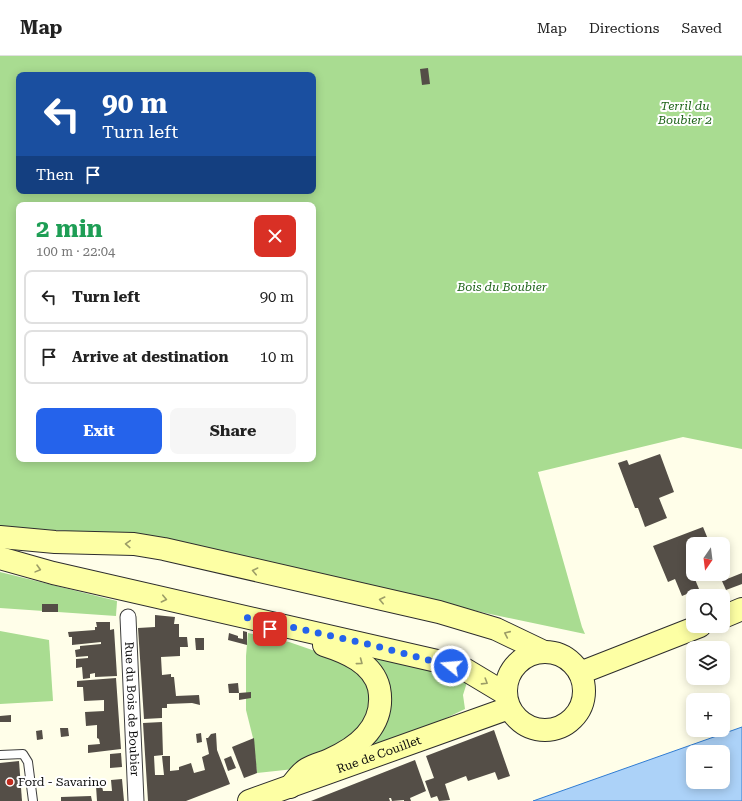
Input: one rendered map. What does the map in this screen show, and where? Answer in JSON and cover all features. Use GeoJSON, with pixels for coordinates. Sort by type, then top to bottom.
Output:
{"type":"FeatureCollection","features":[{"type":"Feature","properties":{"kind":"main road"},"geometry":{"type":"LineString","coordinates":[[0,538],[55,542],[134,544],[164,549],[438,612],[496,629],[542,651],[557,653],[569,660],[580,673],[583,682],[584,696],[580,709],[571,720],[556,728],[542,730],[529,726],[518,718],[507,701],[466,670],[437,661],[53,573],[0,558]]}},
{"type":"Feature","properties":{"kind":"main road"},"geometry":{"type":"LineString","coordinates":[[730,614],[742,609]]}},
{"type":"Feature","properties":{"kind":"main road"},"geometry":{"type":"LineString","coordinates":[[246,617],[270,629],[332,648],[357,659],[369,669],[378,684],[381,698],[378,713],[372,727],[367,733],[350,749],[306,770],[290,787]]}},
{"type":"Feature","properties":{"kind":"main road"},"geometry":{"type":"LineString","coordinates":[[580,673],[686,631]]}},
{"type":"Feature","properties":{"kind":"main road"},"geometry":{"type":"LineString","coordinates":[[507,701],[508,677],[515,665],[526,657],[542,651]]}},
{"type":"Feature","properties":{"kind":"main road","name":"Rue de Couillet"},"geometry":{"type":"LineString","coordinates":[[249,801],[290,787],[507,701]]}},
{"type":"Feature","properties":{"kind":"street","name":"Rue du Bois de Boubier"},"geometry":{"type":"LineString","coordinates":[[128,617],[136,801]]}},
{"type":"Feature","properties":{"kind":"lane"},"geometry":{"type":"LineString","coordinates":[[0,754],[23,754],[28,762],[33,801]]}},
{"type":"Feature","properties":{"kind":"green space","name":"Bois du Boubier"},"geometry":{"type":"Polygon","coordinates":[[[0,56],[742,56],[742,449],[683,437],[538,472],[585,634],[207,550],[106,533],[0,527],[0,56]]]}},
{"type":"Feature","properties":{"kind":"green space"},"geometry":{"type":"Polygon","coordinates":[[[0,572],[117,601],[116,616],[0,608],[0,572]]]}},
{"type":"Feature","properties":{"kind":"green space"},"geometry":{"type":"Polygon","coordinates":[[[0,631],[49,640],[53,701],[0,704],[0,631]]]}},
{"type":"Feature","properties":{"kind":"green space"},"geometry":{"type":"Polygon","coordinates":[[[248,633],[289,642],[347,662],[372,691],[372,708],[362,729],[331,752],[294,769],[257,773],[253,738],[246,710],[246,656],[248,633]]]}},
{"type":"Feature","properties":{"kind":"green space"},"geometry":{"type":"Polygon","coordinates":[[[370,652],[468,679],[463,695],[465,709],[377,748],[368,745],[376,669],[370,652]]]}},
{"type":"Feature","properties":{"kind":"water"},"geometry":{"type":"Polygon","coordinates":[[[742,727],[742,801],[533,801],[686,747],[686,789],[730,789],[730,745],[691,745],[714,737],[730,737],[730,731],[742,727]]]}},
{"type":"Feature","properties":{"kind":"building"},"geometry":{"type":"Polygon","coordinates":[[[428,68],[430,84],[422,85],[420,69],[428,68]]]}},
{"type":"Feature","properties":{"kind":"building"},"geometry":{"type":"Polygon","coordinates":[[[660,454],[674,492],[659,498],[667,518],[645,527],[638,508],[635,508],[618,463],[627,460],[629,465],[660,454]]]}},
{"type":"Feature","properties":{"kind":"building"},"geometry":{"type":"Polygon","coordinates":[[[703,527],[707,537],[686,537],[686,581],[696,581],[699,589],[686,589],[686,594],[682,596],[675,579],[668,582],[653,546],[703,527]]]}},
{"type":"Feature","properties":{"kind":"building"},"geometry":{"type":"Polygon","coordinates":[[[742,573],[742,584],[726,589],[722,581],[730,581],[730,578],[742,573]]]}},
{"type":"Feature","properties":{"kind":"building"},"geometry":{"type":"Polygon","coordinates":[[[42,604],[58,604],[58,612],[42,612],[42,604]]]}},
{"type":"Feature","properties":{"kind":"building"},"geometry":{"type":"Polygon","coordinates":[[[155,615],[175,617],[174,624],[179,624],[179,637],[187,637],[188,647],[180,647],[180,656],[161,657],[162,675],[171,674],[171,677],[174,677],[176,696],[199,695],[200,705],[192,703],[167,704],[167,708],[162,708],[162,718],[144,719],[138,628],[155,627],[155,615]]]}},
{"type":"Feature","properties":{"kind":"building"},"geometry":{"type":"Polygon","coordinates":[[[96,622],[110,622],[110,630],[114,629],[117,676],[95,677],[95,673],[90,674],[90,678],[83,679],[82,667],[76,668],[76,659],[88,658],[88,656],[76,657],[75,650],[80,649],[80,646],[101,644],[101,642],[72,645],[72,637],[69,637],[68,632],[95,630],[95,627],[97,627],[96,622]]]}},
{"type":"Feature","properties":{"kind":"building"},"geometry":{"type":"Polygon","coordinates":[[[243,631],[247,632],[247,645],[228,640],[229,633],[243,639],[243,631]]]}},
{"type":"Feature","properties":{"kind":"building"},"geometry":{"type":"Polygon","coordinates":[[[195,638],[204,638],[204,650],[196,650],[195,638]]]}},
{"type":"Feature","properties":{"kind":"building"},"geometry":{"type":"Polygon","coordinates":[[[116,678],[121,749],[88,753],[88,745],[100,744],[99,739],[97,738],[97,725],[86,726],[85,712],[104,711],[104,700],[84,701],[83,687],[77,687],[77,681],[116,678]]]}},
{"type":"Feature","properties":{"kind":"building"},"geometry":{"type":"Polygon","coordinates":[[[238,683],[239,693],[229,693],[228,684],[238,683]]]}},
{"type":"Feature","properties":{"kind":"building"},"geometry":{"type":"Polygon","coordinates":[[[251,692],[251,698],[239,700],[239,693],[251,692]]]}},
{"type":"Feature","properties":{"kind":"building"},"geometry":{"type":"Polygon","coordinates":[[[11,715],[11,722],[0,722],[0,716],[11,715]]]}},
{"type":"Feature","properties":{"kind":"building"},"geometry":{"type":"Polygon","coordinates":[[[162,722],[163,755],[154,756],[155,775],[164,775],[162,756],[170,756],[170,771],[179,770],[179,767],[191,763],[194,773],[205,770],[202,757],[209,754],[206,738],[208,738],[211,734],[216,733],[217,750],[230,784],[186,801],[148,801],[143,723],[162,722]]]}},
{"type":"Feature","properties":{"kind":"building"},"geometry":{"type":"Polygon","coordinates":[[[60,728],[68,728],[69,736],[61,737],[60,728]]]}},
{"type":"Feature","properties":{"kind":"building"},"geometry":{"type":"Polygon","coordinates":[[[42,730],[43,739],[37,740],[36,731],[42,730]]]}},
{"type":"Feature","properties":{"kind":"building"},"geometry":{"type":"Polygon","coordinates":[[[494,730],[510,776],[498,780],[495,772],[468,781],[466,776],[445,784],[450,800],[439,801],[437,796],[431,798],[425,781],[434,778],[426,756],[494,730]]]}},
{"type":"Feature","properties":{"kind":"building"},"geometry":{"type":"Polygon","coordinates":[[[201,733],[202,742],[197,743],[196,734],[201,733]]]}},
{"type":"Feature","properties":{"kind":"building"},"geometry":{"type":"Polygon","coordinates":[[[254,738],[257,773],[244,778],[232,747],[254,738]]]}},
{"type":"Feature","properties":{"kind":"building"},"geometry":{"type":"Polygon","coordinates":[[[121,753],[122,767],[110,768],[110,754],[121,753]]]}},
{"type":"Feature","properties":{"kind":"building"},"geometry":{"type":"Polygon","coordinates":[[[231,756],[236,768],[228,771],[224,759],[231,756]]]}},
{"type":"Feature","properties":{"kind":"building"},"geometry":{"type":"Polygon","coordinates":[[[415,760],[426,791],[410,798],[411,801],[392,801],[391,798],[389,798],[390,801],[311,801],[415,760]]]}},
{"type":"Feature","properties":{"kind":"building","name":"Ford - Savarino"},"geometry":{"type":"Polygon","coordinates":[[[19,761],[22,801],[0,801],[0,763],[19,761]]]}},
{"type":"Feature","properties":{"kind":"building"},"geometry":{"type":"Polygon","coordinates":[[[122,779],[124,801],[97,801],[96,786],[102,786],[103,791],[112,791],[111,780],[122,779]]]}},
{"type":"Feature","properties":{"kind":"building"},"geometry":{"type":"Polygon","coordinates":[[[91,796],[92,801],[61,801],[61,797],[91,796]]]}},
{"type":"Feature","properties":{"kind":"place","name":"Ford - Savarino"},"geometry":{"type":"Point","coordinates":[10,782]}},
{"type":"Feature","properties":{"kind":"route"},"geometry":{"type":"LineString","coordinates":[[270,629],[246,617],[372,645],[437,661],[451,666]]}},
{"type":"Feature","properties":{"kind":"park label","name":"Terril du Boubier 2"},"geometry":{"type":"Point","coordinates":[685,113]}}]}
